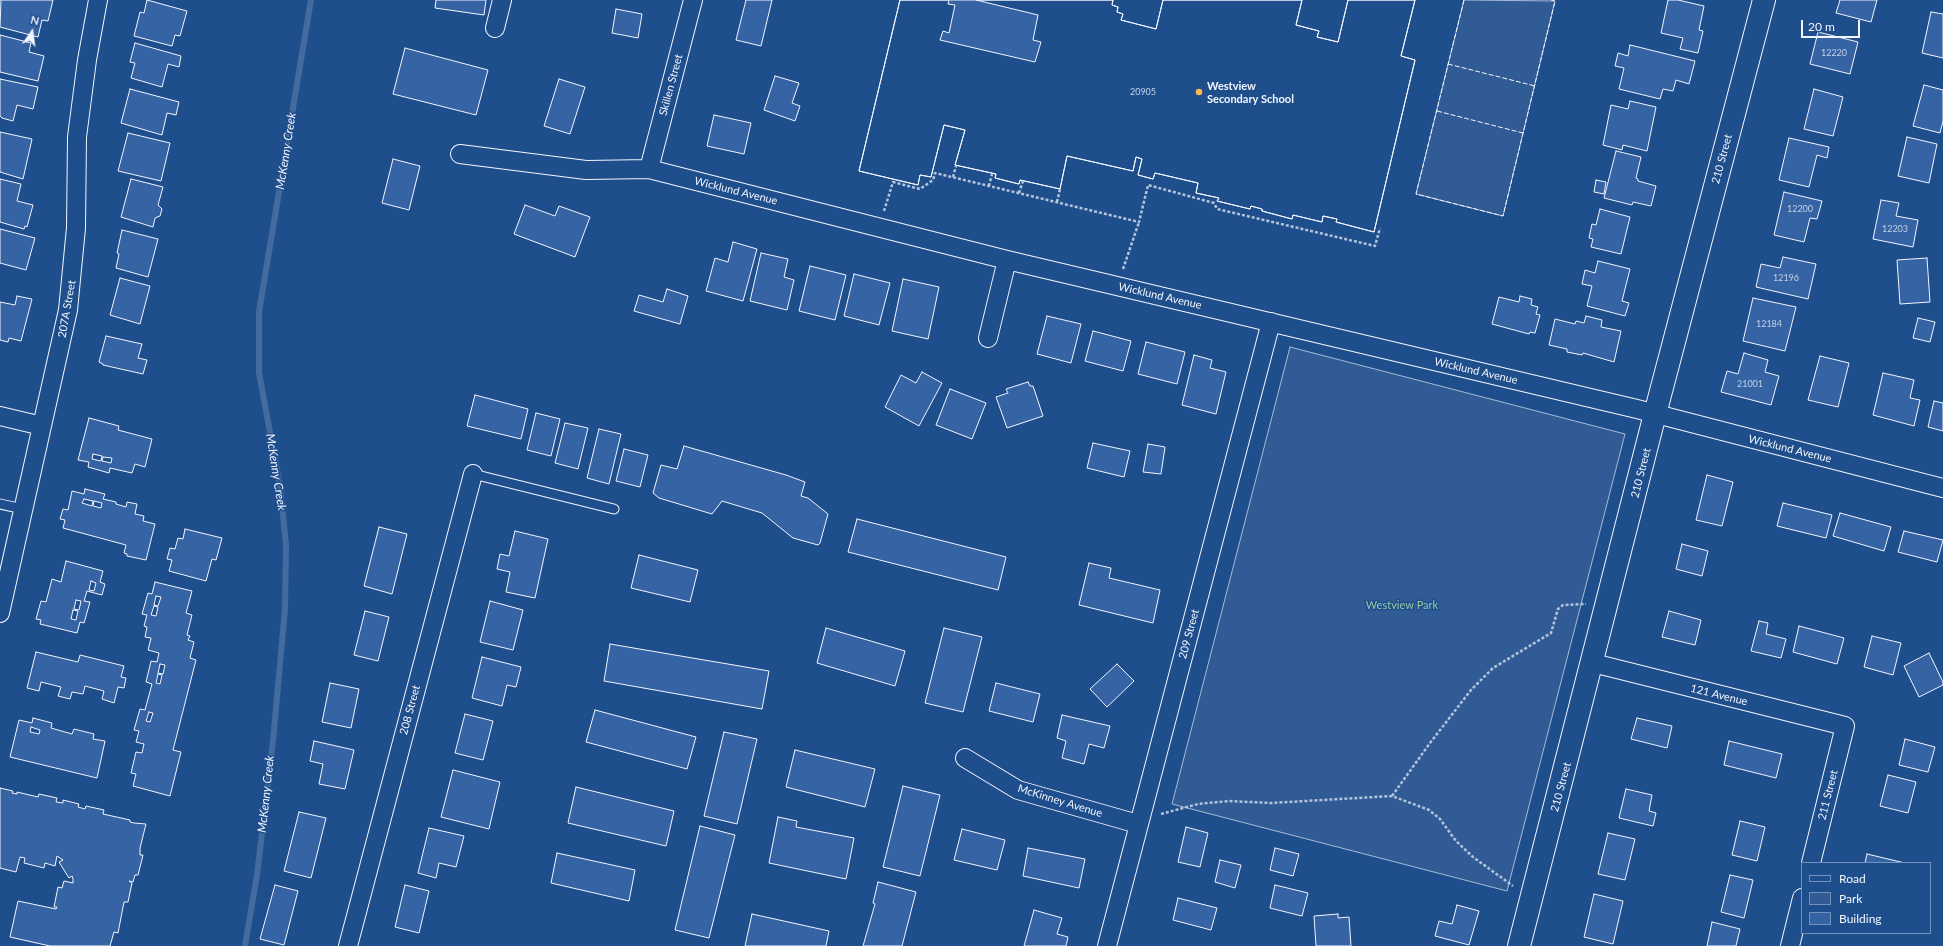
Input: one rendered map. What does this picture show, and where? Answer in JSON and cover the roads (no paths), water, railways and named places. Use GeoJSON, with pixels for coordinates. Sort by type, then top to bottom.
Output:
{"type":"FeatureCollection","features":[{"type":"Feature","properties":{"kind":"street","name":"207A Street"},"geometry":{"type":"LineString","coordinates":[[0,613],[68,310],[76,228],[77,137],[87,60],[98,0]]}},
{"type":"Feature","properties":{"kind":"street"},"geometry":{"type":"LineString","coordinates":[[495,28],[502,0]]}},
{"type":"Feature","properties":{"kind":"street","name":"Skillen Street"},"geometry":{"type":"LineString","coordinates":[[648,169],[693,0]]}},
{"type":"Feature","properties":{"kind":"street","name":"210 Street"},"geometry":{"type":"LineString","coordinates":[[1519,946],[1593,663],[1655,414],[1764,0]]}},
{"type":"Feature","properties":{"kind":"street","name":"Wicklund Avenue"},"geometry":{"type":"LineString","coordinates":[[460,154],[586,170],[648,169],[1007,260],[1655,414],[1943,488]]}},
{"type":"Feature","properties":{"kind":"street"},"geometry":{"type":"LineString","coordinates":[[988,338],[1007,260]]}},
{"type":"Feature","properties":{"kind":"street","name":"209 Street"},"geometry":{"type":"LineString","coordinates":[[1107,946],[1271,322]]}},
{"type":"Feature","properties":{"kind":"street"},"geometry":{"type":"LineString","coordinates":[[0,416],[42,426]]}},
{"type":"Feature","properties":{"kind":"street","name":"208 Street"},"geometry":{"type":"LineString","coordinates":[[348,946],[473,474]]}},
{"type":"Feature","properties":{"kind":"street","name":"121 Avenue"},"geometry":{"type":"LineString","coordinates":[[1593,663],[1845,726]]}},
{"type":"Feature","properties":{"kind":"street","name":"211 Street"},"geometry":{"type":"LineString","coordinates":[[1811,862],[1845,726]]}},
{"type":"Feature","properties":{"kind":"street","name":"McKinney Avenue"},"geometry":{"type":"LineString","coordinates":[[965,758],[1018,790],[1140,818]]}},
{"type":"Feature","properties":{"kind":"street"},"geometry":{"type":"LineString","coordinates":[[1790,946],[1801,902]]}},
{"type":"Feature","properties":{"kind":"lane"},"geometry":{"type":"LineString","coordinates":[[473,474],[614,508]]}},
{"type":"Feature","properties":{"kind":"lane"},"geometry":{"type":"LineString","coordinates":[[0,504],[23,509]]}},
{"type":"Feature","properties":{"kind":"waterway","name":"McKenny Creek"},"geometry":{"type":"LineString","coordinates":[[245,946],[257,875],[273,741],[285,609],[286,545],[280,486],[259,373],[259,312],[311,0]]}},
{"type":"Feature","properties":{"kind":"place","name":"Westview Secondary School"},"geometry":{"type":"Point","coordinates":[1199,92]}},
{"type":"Feature","properties":{"kind":"park label","name":"Westview Park"},"geometry":{"type":"Point","coordinates":[1402,605]}}]}
